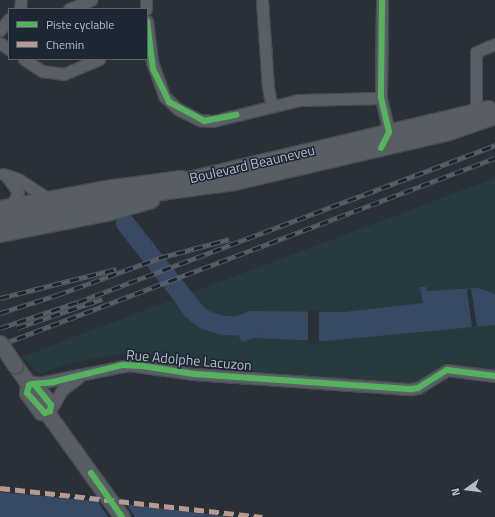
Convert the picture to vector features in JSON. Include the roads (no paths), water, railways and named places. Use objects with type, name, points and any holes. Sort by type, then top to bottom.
[{"type":"main road","name":"Boulevard Beauneveu","points":[[0,219],[198,182],[495,106]]},
{"type":"main road","name":"Boulevard Beauneveu","points":[[198,182],[239,181],[449,132],[495,116]]},
{"type":"main road","points":[[6,207],[121,185],[198,182]]},
{"type":"main road","points":[[0,234],[116,211],[198,182]]},
{"type":"main road","points":[[0,343],[15,365],[32,385],[27,392],[41,412],[49,411],[122,517]]},
{"type":"street","points":[[72,8],[91,0]]},
{"type":"street","points":[[262,0],[268,88],[272,107]]},
{"type":"street","points":[[381,148],[389,132],[380,98],[382,0]]},
{"type":"street","points":[[0,30],[8,20]]},
{"type":"street","points":[[148,41],[153,69],[165,97],[178,109],[204,121],[310,99],[380,98]]},
{"type":"street","points":[[476,112],[476,52],[495,44]]},
{"type":"street","points":[[26,60],[42,71],[64,74],[97,60]]},
{"type":"street","points":[[1,173],[18,179],[49,199]]},
{"type":"street","points":[[1,173],[17,189],[17,199],[6,207]]},
{"type":"street","name":"Rue Adolphe Lacuzon","points":[[32,385],[89,372],[135,365],[194,374],[415,388],[447,370],[495,376]]},
{"type":"street","name":"Rue Adolphe Lacuzon","points":[[49,411],[64,387],[89,372]]},
{"type":"water","points":[[420,287],[426,287],[426,291],[478,288],[495,294],[495,325],[325,341],[255,338],[242,342],[233,326],[222,325],[221,328],[185,317],[174,300],[191,294],[207,314],[221,316],[222,321],[233,322],[234,317],[250,311],[344,312],[423,303]]},
{"type":"water","points":[[0,492],[133,505],[231,517],[0,517]]},
{"type":"waterway","points":[[125,223],[196,313],[204,319],[223,325],[253,326]]},
{"type":"railway","points":[[0,328],[78,302],[495,145]]},
{"type":"railway","points":[[0,345],[495,158]]},
{"type":"railway","points":[[0,313],[57,295],[159,258],[230,239]]},
{"type":"railway","points":[[0,298],[116,269]]},
{"type":"railway","points":[[17,328],[102,299]]}]
